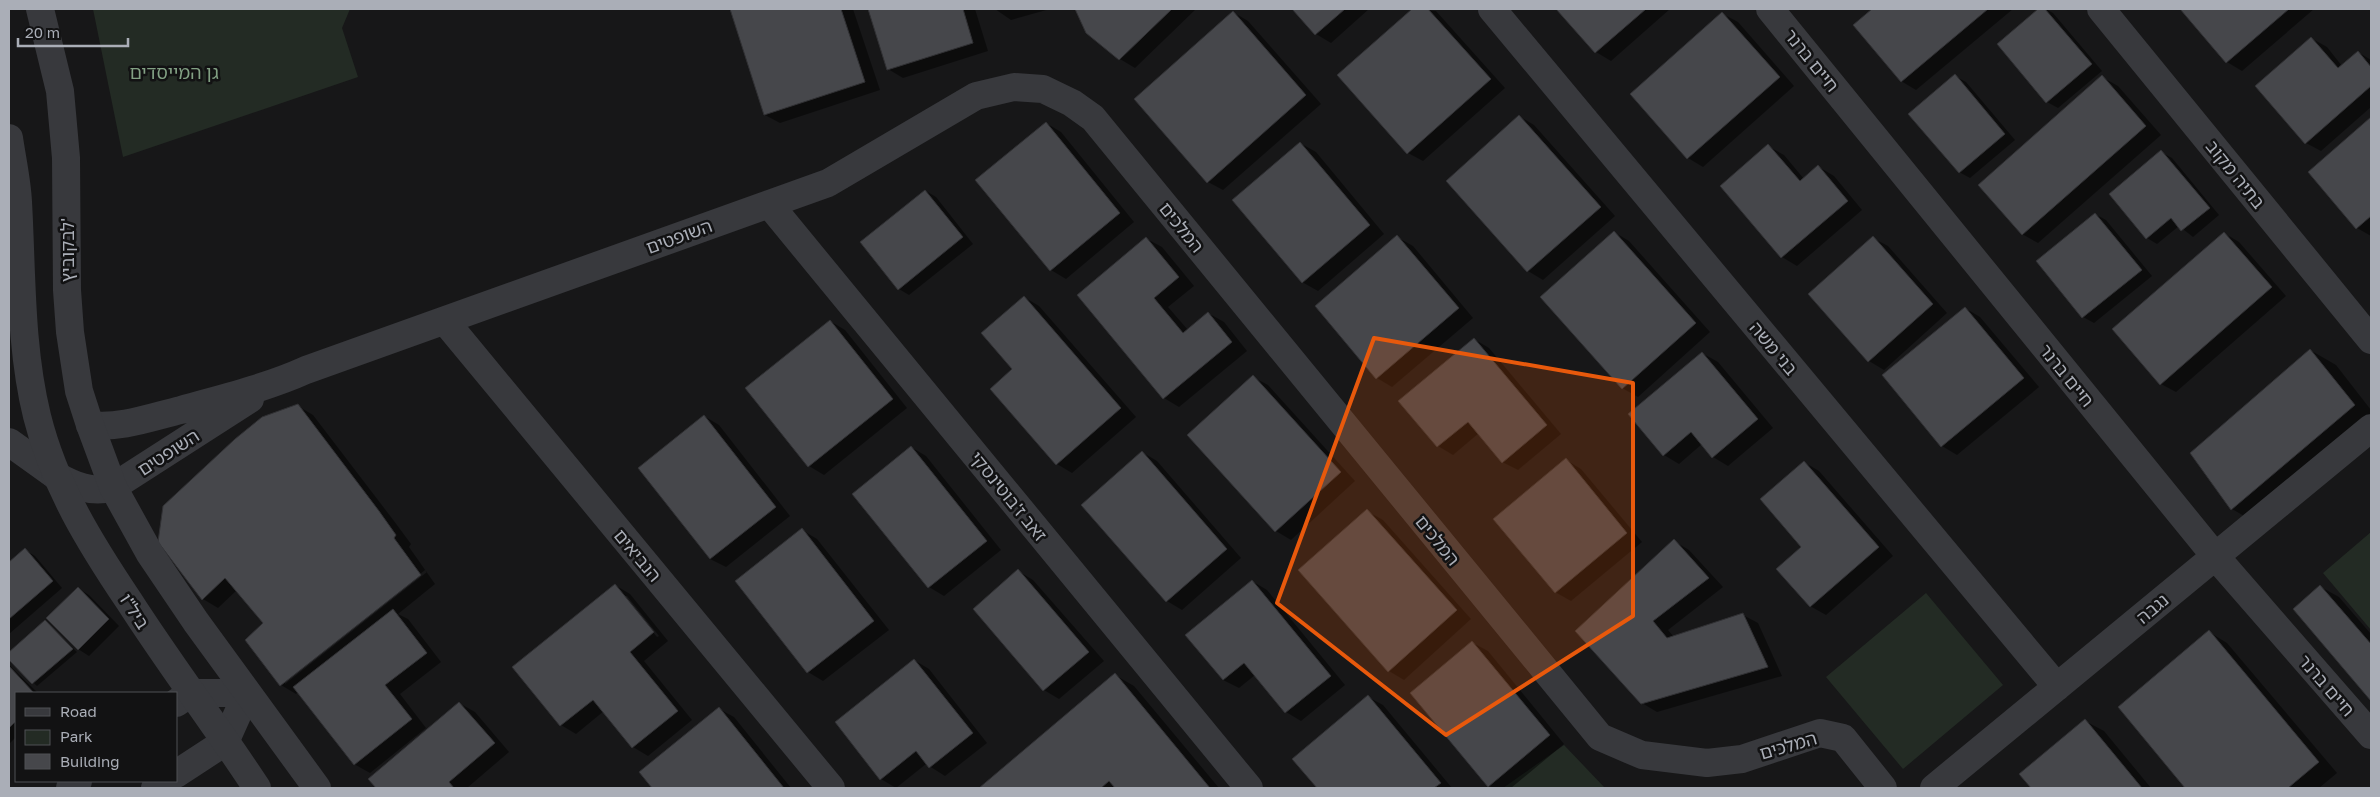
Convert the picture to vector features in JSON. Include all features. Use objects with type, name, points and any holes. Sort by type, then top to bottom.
[{"type":"street","name":"לבקוביץ'","points":[[40,9],[60,92],[66,158],[67,290],[70,332],[79,391],[113,486]]},
{"type":"street","name":"בני משה","points":[[1492,9],[2057,686]]},
{"type":"street","name":"חיים ברנר","points":[[1770,9],[2215,556],[2371,735]]},
{"type":"street","name":"בתיה מקוב","points":[[2101,9],[2371,340]]},
{"type":"street","name":"השופטים","points":[[55,475],[83,488],[104,490],[144,469],[275,384],[306,370],[828,183],[976,96],[1014,86],[1043,89],[1072,103]]},
{"type":"street","name":"המלכים","points":[[1072,103],[1093,118],[1600,737],[1642,755],[1708,762],[1742,759],[1820,733],[1843,738],[1883,788]]},
{"type":"street","points":[[9,138],[18,200],[23,306],[31,389],[42,438],[55,475]]},
{"type":"street","name":"זאב ז'בוטינסקי","points":[[768,204],[1249,788]]},
{"type":"street","name":"הנביאים","points":[[445,321],[831,788]]},
{"type":"street","name":"השופטים","points":[[90,425],[103,426],[145,418],[275,384]]},
{"type":"street","name":"נגבה","points":[[1934,788],[2371,428]]},
{"type":"street","name":"ביל\"ו","points":[[9,442],[55,475],[89,540],[184,698],[225,742],[257,788]]},
{"type":"street","points":[[113,486],[150,554],[247,693],[317,788]]},
{"type":"street","points":[[184,698],[247,693]]},
{"type":"street","points":[[178,773],[225,742],[247,693]]},
{"type":"highlighted area","points":[[1374,338],[1633,383],[1633,616],[1446,735],[1277,603]]},
{"type":"green space","name":"גן המייסדים","points":[[93,9],[350,9],[342,28],[358,77],[123,157]]},
{"type":"green space","points":[[2371,532],[2371,630],[2323,573]]},
{"type":"green space","points":[[1926,593],[2003,685],[1903,769],[1826,677]]},
{"type":"green space","points":[[1564,745],[1605,788],[1503,788]]},
{"type":"building","points":[[730,9],[841,9],[865,82],[764,115]]},
{"type":"building","points":[[868,9],[963,9],[973,43],[887,70]]},
{"type":"building","points":[[1075,9],[1172,9],[1119,60],[1086,33]]},
{"type":"building","points":[[1292,9],[1345,9],[1315,35]]},
{"type":"building","points":[[1412,9],[1428,9],[1491,79],[1407,154],[1337,75]]},
{"type":"building","points":[[1556,9],[1646,9],[1595,53]]},
{"type":"building","points":[[1872,9],[1988,9],[1901,82],[1853,25]]},
{"type":"building","points":[[2038,9],[2045,9],[2092,64],[2046,103],[1997,44]]},
{"type":"building","points":[[2180,9],[2289,9],[2226,63]]},
{"type":"building","points":[[1233,11],[1306,95],[1207,183],[1134,99]]},
{"type":"building","points":[[1722,12],[1780,77],[1687,159],[1630,94]]},
{"type":"building","points":[[2311,37],[2338,68],[2358,51],[2371,67],[2371,86],[2305,144],[2255,86]]},
{"type":"building","points":[[1955,74],[2005,134],[1959,173],[1908,114]]},
{"type":"building","points":[[2102,75],[2146,126],[2022,235],[1978,185]]},
{"type":"building","points":[[1519,115],[1601,207],[1527,272],[1446,181]]},
{"type":"building","points":[[2371,117],[2371,216],[2356,229],[2308,172]]},
{"type":"building","points":[[1046,122],[1120,213],[1050,271],[975,180]]},
{"type":"building","points":[[1300,142],[1370,225],[1302,283],[1232,200]]},
{"type":"building","points":[[1768,144],[1800,181],[1818,165],[1848,201],[1781,258],[1720,186]]},
{"type":"building","points":[[2161,150],[2210,208],[2181,231],[2171,218],[2146,239],[2109,194]]},
{"type":"building","points":[[925,190],[963,237],[898,290],[860,242]]},
{"type":"building","points":[[2095,213],[2142,270],[2082,318],[2036,261]]},
{"type":"building","points":[[1614,231],[1696,323],[1622,389],[1540,297]]},
{"type":"building","points":[[2224,232],[2272,287],[2160,385],[2112,329]]},
{"type":"building","points":[[1397,235],[1459,308],[1376,379],[1315,306]]},
{"type":"building","points":[[1873,236],[1933,304],[1868,362],[1808,294]]},
{"type":"building","points":[[1146,237],[1179,277],[1154,298],[1183,333],[1208,312],[1232,342],[1163,399],[1077,295]]},
{"type":"building","points":[[1024,296],[1121,408],[1056,465],[990,389],[1012,369],[981,333]]},
{"type":"building","points":[[1965,307],[2024,378],[1941,447],[1882,375]]},
{"type":"building","points":[[830,320],[893,399],[808,467],[745,388]]},
{"type":"building","points":[[1474,338],[1547,425],[1502,463],[1468,422],[1437,447],[1398,401]]},
{"type":"building","points":[[2310,349],[2355,405],[2231,510],[2190,453]]},
{"type":"building","points":[[1702,352],[1758,419],[1712,458],[1691,432],[1663,456],[1628,414]]},
{"type":"building","points":[[1253,375],[1341,472],[1275,532],[1187,435]]},
{"type":"building","points":[[298,404],[379,511],[396,535],[394,538],[421,575],[280,686],[245,640],[263,623],[225,578],[202,600],[158,542],[163,506],[235,439],[262,417]]},
{"type":"building","points":[[704,415],[776,507],[710,559],[638,468]]},
{"type":"building","points":[[911,446],[987,541],[928,588],[852,494]]},
{"type":"building","points":[[1142,451],[1227,549],[1166,602],[1081,505]]},
{"type":"building","points":[[1566,458],[1627,533],[1555,593],[1493,519]]},
{"type":"building","points":[[1804,461],[1879,547],[1810,607],[1776,569],[1801,547],[1760,499]]},
{"type":"building","points":[[1367,509],[1457,610],[1388,672],[1298,570]]},
{"type":"building","points":[[802,528],[874,621],[807,673],[735,581]]},
{"type":"building","points":[[1674,539],[1709,578],[1653,621],[1667,638],[1743,613],[1768,667],[1641,704],[1575,631]]},
{"type":"building","points":[[25,548],[53,581],[9,619],[9,562]]},
{"type":"building","points":[[1018,569],[1089,652],[1043,691],[973,609]]},
{"type":"building","points":[[1252,580],[1331,676],[1285,713],[1244,663],[1223,680],[1185,635]]},
{"type":"building","points":[[615,584],[654,632],[630,652],[678,711],[632,748],[593,700],[560,726],[512,667]]},
{"type":"building","points":[[2320,585],[2371,644],[2371,701],[2293,609]]},
{"type":"building","points":[[78,587],[109,619],[78,650],[46,618]]},
{"type":"building","points":[[393,609],[427,653],[385,685],[412,719],[354,765],[293,687]]},
{"type":"building","points":[[45,620],[73,649],[32,684],[9,660],[9,652]]},
{"type":"building","points":[[2209,630],[2319,762],[2288,788],[2185,788],[2118,707]]},
{"type":"building","points":[[1472,641],[1550,735],[1488,787],[1410,693]]},
{"type":"building","points":[[914,659],[973,733],[929,768],[916,751],[880,780],[835,722]]},
{"type":"building","points":[[9,666],[33,692],[15,692],[15,722],[9,728]]},
{"type":"building","points":[[1115,673],[1210,788],[1115,788],[1109,781],[1101,788],[979,788]]},
{"type":"building","points":[[1368,695],[1441,783],[1434,788],[1317,788],[1292,759]]},
{"type":"building","points":[[459,702],[495,743],[449,782],[454,788],[376,788],[368,779]]},
{"type":"building","points":[[719,707],[784,788],[652,788],[639,772]]},
{"type":"building","points":[[2085,719],[2142,788],[2031,788],[2019,774]]}]
